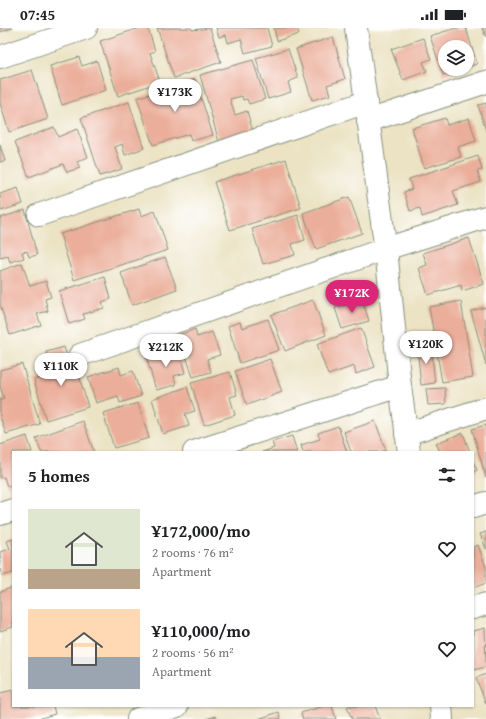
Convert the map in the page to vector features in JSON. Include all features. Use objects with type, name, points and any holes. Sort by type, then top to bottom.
[{"type":"street","points":[[0,57],[86,28]]},
{"type":"street","points":[[356,28],[385,249],[400,386],[408,443],[486,408]]},
{"type":"street","points":[[39,215],[367,111],[486,82]]},
{"type":"street","points":[[80,355],[385,249],[486,217]]},
{"type":"street","points":[[197,451],[400,386]]},
{"type":"street","points":[[474,507],[486,503]]},
{"type":"street","points":[[0,514],[12,510]]},
{"type":"street","points":[[474,608],[486,604]]},
{"type":"street","points":[[138,719],[174,707]]},
{"type":"street","points":[[441,707],[442,719]]},
{"type":"building","points":[[0,28],[13,28],[0,32]]},
{"type":"building","points":[[140,28],[148,28],[155,51],[150,53],[160,82],[118,96],[100,41]]},
{"type":"building","points":[[157,28],[191,28],[192,30],[210,28],[221,62],[174,78]]},
{"type":"building","points":[[216,28],[267,28],[272,46],[245,53],[241,39],[228,43],[226,35],[219,37]]},
{"type":"building","points":[[274,28],[297,28],[299,34],[277,41]]},
{"type":"building","points":[[456,28],[466,28],[470,40],[438,40],[438,60],[430,36]]},
{"type":"building","points":[[482,28],[486,28],[486,37]]},
{"type":"building","points":[[333,37],[345,79],[327,85],[330,95],[312,100],[296,49]]},
{"type":"building","points":[[423,38],[431,59],[423,62],[427,71],[403,80],[391,49]]},
{"type":"building","points":[[288,49],[298,78],[288,82],[291,92],[268,99],[256,58]]},
{"type":"building","points":[[474,54],[477,64],[474,65]]},
{"type":"building","points":[[79,57],[82,66],[97,61],[106,90],[62,105],[50,66]]},
{"type":"building","points":[[253,60],[265,99],[249,104],[247,99],[243,100],[242,96],[230,99],[235,115],[247,111],[253,132],[219,142],[200,75]]},
{"type":"building","points":[[32,70],[48,119],[9,132],[0,103],[0,80]]},
{"type":"building","points":[[195,79],[213,135],[191,141],[189,134],[153,145],[137,98]]},
{"type":"building","points":[[129,102],[144,148],[125,155],[122,144],[115,147],[122,169],[100,176],[81,118]]},
{"type":"building","points":[[486,103],[486,131],[478,105]]},
{"type":"building","points":[[445,118],[447,125],[469,118],[476,141],[458,147],[461,157],[424,168],[412,128]]},
{"type":"building","points":[[54,127],[58,137],[77,129],[88,157],[77,162],[80,168],[67,172],[63,164],[29,177],[15,142]]},
{"type":"building","points":[[0,145],[5,161],[0,162]]},
{"type":"building","points":[[478,156],[482,170],[477,171],[481,182],[453,191],[458,205],[422,217],[420,208],[410,211],[404,192],[412,189],[409,179]]},
{"type":"building","points":[[286,159],[301,208],[230,230],[214,182]]},
{"type":"building","points":[[18,188],[23,204],[1,211],[0,194]]},
{"type":"building","points":[[349,197],[362,233],[316,249],[303,213]]},
{"type":"building","points":[[139,209],[141,216],[155,211],[168,250],[74,280],[60,234]]},
{"type":"building","points":[[25,210],[37,255],[29,257],[27,251],[22,252],[24,258],[10,262],[8,256],[0,258],[0,218]]},
{"type":"building","points":[[298,215],[305,240],[292,244],[295,255],[263,264],[252,229]]},
{"type":"building","points":[[469,238],[484,284],[462,291],[461,285],[428,295],[419,268],[427,265],[423,253]]},
{"type":"building","points":[[165,257],[177,289],[132,305],[121,273]]},
{"type":"building","points":[[22,263],[30,286],[46,281],[51,297],[45,299],[48,311],[37,314],[41,325],[10,335],[0,305],[0,271]]},
{"type":"building","points":[[105,277],[111,299],[102,302],[104,308],[83,314],[85,319],[69,324],[59,291]]},
{"type":"building","points":[[362,299],[369,321],[342,329],[335,308]]},
{"type":"building","points":[[313,300],[326,335],[285,351],[271,315]]},
{"type":"building","points":[[461,301],[473,377],[442,382],[429,307]]},
{"type":"building","points":[[486,307],[486,365],[471,311]]},
{"type":"building","points":[[268,319],[279,350],[240,363],[228,326],[240,322],[242,328]]},
{"type":"building","points":[[361,328],[375,367],[356,374],[354,366],[328,375],[317,344]]},
{"type":"building","points":[[195,329],[197,337],[212,332],[220,355],[207,359],[211,372],[193,377],[179,335]]},
{"type":"building","points":[[431,346],[435,383],[421,385],[417,347]]},
{"type":"building","points":[[64,347],[71,370],[77,368],[88,407],[46,420],[34,380],[53,374],[46,352]]},
{"type":"building","points":[[178,347],[185,373],[174,376],[176,385],[156,390],[146,356]]},
{"type":"building","points":[[270,359],[282,392],[247,405],[235,371]]},
{"type":"building","points":[[22,364],[40,424],[6,434],[0,416],[0,400],[4,399],[0,386],[0,370]]},
{"type":"building","points":[[119,367],[121,375],[133,371],[141,396],[120,403],[118,396],[96,403],[88,377]]},
{"type":"building","points":[[230,372],[237,395],[230,397],[235,415],[204,425],[191,383]]},
{"type":"building","points":[[187,387],[195,411],[185,414],[189,426],[163,434],[152,399]]},
{"type":"building","points":[[445,388],[446,404],[428,405],[426,389]]},
{"type":"building","points":[[138,403],[149,438],[114,448],[103,413]]},
{"type":"building","points":[[83,421],[94,451],[41,451],[36,438]]},
{"type":"building","points":[[375,421],[386,450],[351,451],[344,432]]},
{"type":"building","points":[[486,425],[486,478],[472,429]]},
{"type":"building","points":[[338,426],[347,451],[303,451],[301,445],[320,439],[318,433]]},
{"type":"building","points":[[463,433],[470,451],[440,451],[436,443]]},
{"type":"building","points":[[27,436],[32,451],[12,451],[12,485],[7,487],[4,477],[0,478],[0,445]]},
{"type":"building","points":[[292,436],[297,451],[265,451],[274,448],[272,442]]},
{"type":"building","points":[[474,463],[477,470],[474,472]]},
{"type":"building","points":[[486,532],[486,549],[480,534]]},
{"type":"building","points":[[12,539],[12,573],[2,576],[0,552],[10,549],[7,541]]},
{"type":"building","points":[[478,545],[486,567],[486,583],[474,588],[474,547]]},
{"type":"building","points":[[12,587],[12,627],[0,631],[0,592]]},
{"type":"building","points":[[485,628],[486,667],[474,670],[474,631]]},
{"type":"building","points":[[486,674],[486,704],[476,678]]},
{"type":"building","points":[[12,690],[12,707],[53,707],[55,714],[37,719],[0,719],[0,693]]},
{"type":"building","points":[[321,707],[332,707],[336,719],[303,719],[301,713]]},
{"type":"building","points":[[347,707],[375,707],[380,719],[352,719]]},
{"type":"building","points":[[279,712],[281,719],[258,719]]},
{"type":"building","points":[[216,716],[217,719],[206,719]]}]
